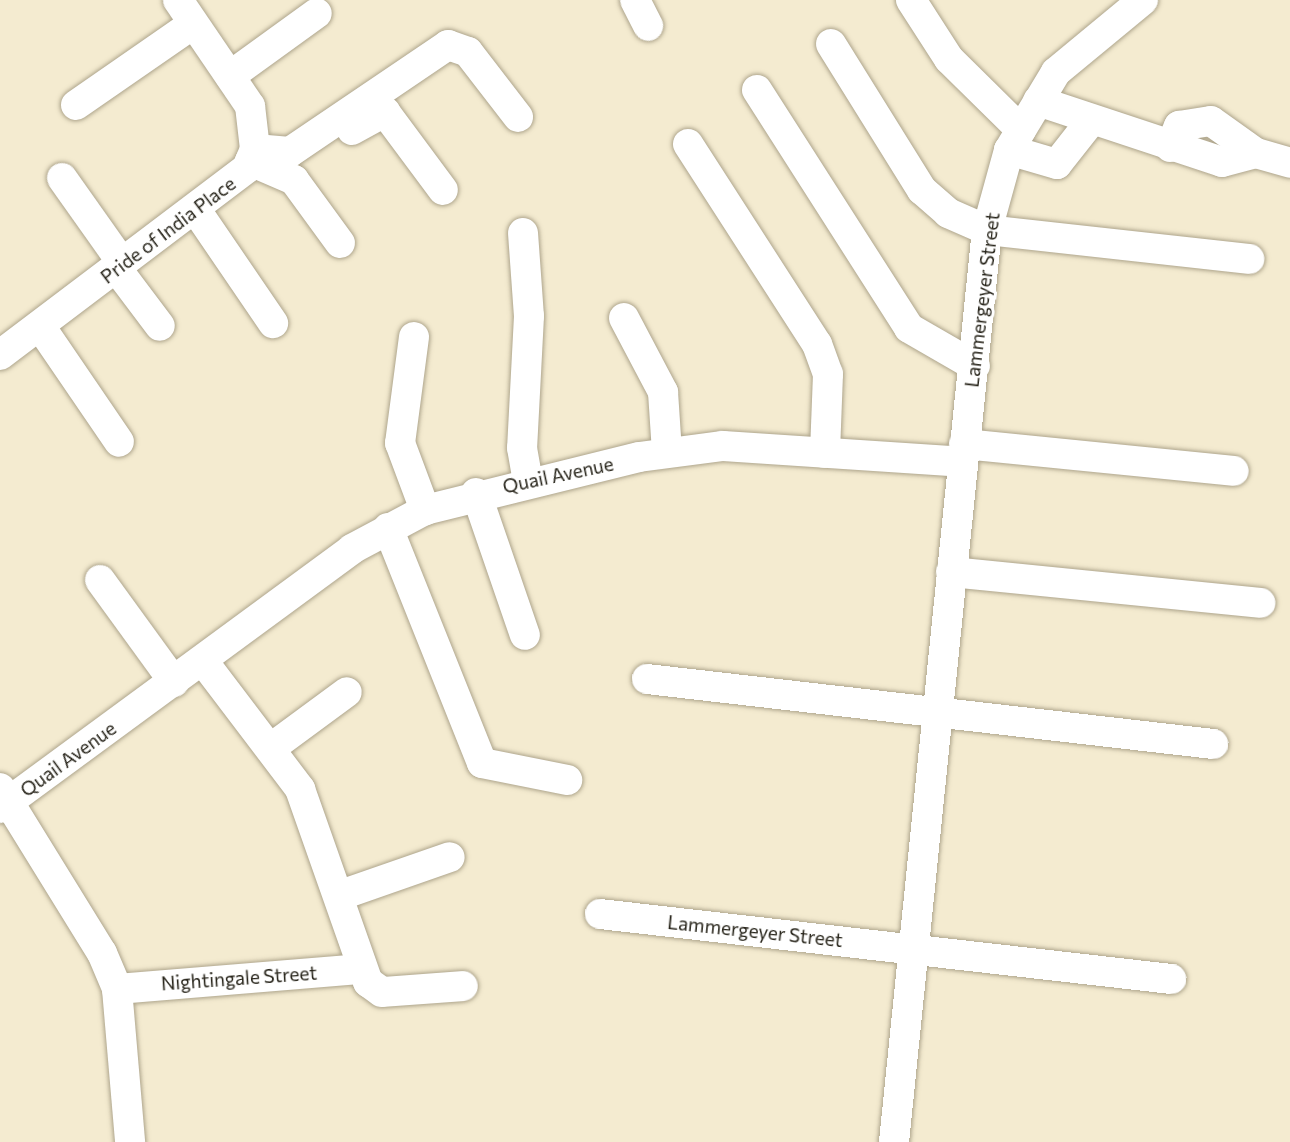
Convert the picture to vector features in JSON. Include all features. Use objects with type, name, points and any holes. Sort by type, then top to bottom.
[{"type":"street","points":[[911,0],[949,59],[1015,140],[1057,164],[1090,122]]},
{"type":"street","name":"Lammergeyer Street","points":[[894,1142],[911,948],[962,453],[975,366],[987,230],[1015,140],[1038,101],[1070,56],[1143,0]]},
{"type":"street","points":[[80,111],[188,12],[255,120],[253,155]]},
{"type":"street","points":[[230,76],[317,13]]},
{"type":"street","points":[[831,44],[922,190],[948,213],[987,230],[1249,259]]},
{"type":"street","points":[[297,159],[448,45],[468,52],[518,117]]},
{"type":"street","points":[[757,90],[909,328],[975,366]]},
{"type":"street","points":[[1038,101],[1090,122],[1170,147],[1179,126],[1211,121],[1256,153],[1290,163]]},
{"type":"street","points":[[253,155],[297,159],[385,112],[443,190]]},
{"type":"street","points":[[688,144],[817,344],[828,374],[825,453]]},
{"type":"street","points":[[253,155],[294,180],[347,241],[297,159]]},
{"type":"street","name":"Pride of India Place","points":[[0,355],[196,210],[253,155]]},
{"type":"street","points":[[62,178],[160,326]]},
{"type":"street","points":[[196,210],[273,323]]},
{"type":"street","points":[[523,233],[529,316],[522,448],[528,481]]},
{"type":"street","points":[[624,318],[663,392],[667,452]]},
{"type":"street","points":[[40,326],[119,442]]},
{"type":"street","points":[[414,337],[400,443],[425,510]]},
{"type":"street","name":"Quail Avenue","points":[[3,799],[186,673],[388,528],[425,510],[476,493],[667,452],[723,446],[825,453],[962,453],[1234,471]]},
{"type":"street","points":[[476,493],[525,635]]},
{"type":"street","points":[[388,528],[477,756],[497,770],[566,780]]},
{"type":"street","points":[[951,572],[1260,603]]},
{"type":"street","points":[[100,580],[221,707],[272,778]]},
{"type":"street","points":[[186,673],[271,748],[311,812],[341,895],[362,969],[382,992],[463,986]]},
{"type":"street","points":[[647,679],[1213,744]]},
{"type":"street","points":[[271,748],[347,692]]},
{"type":"street","points":[[3,799],[117,989],[130,1142]]},
{"type":"street","points":[[341,895],[450,857]]},
{"type":"street","name":"Lammergeyer Street","points":[[600,914],[1171,978]]},
{"type":"street","name":"Nightingale Street","points":[[117,989],[362,969]]}]
